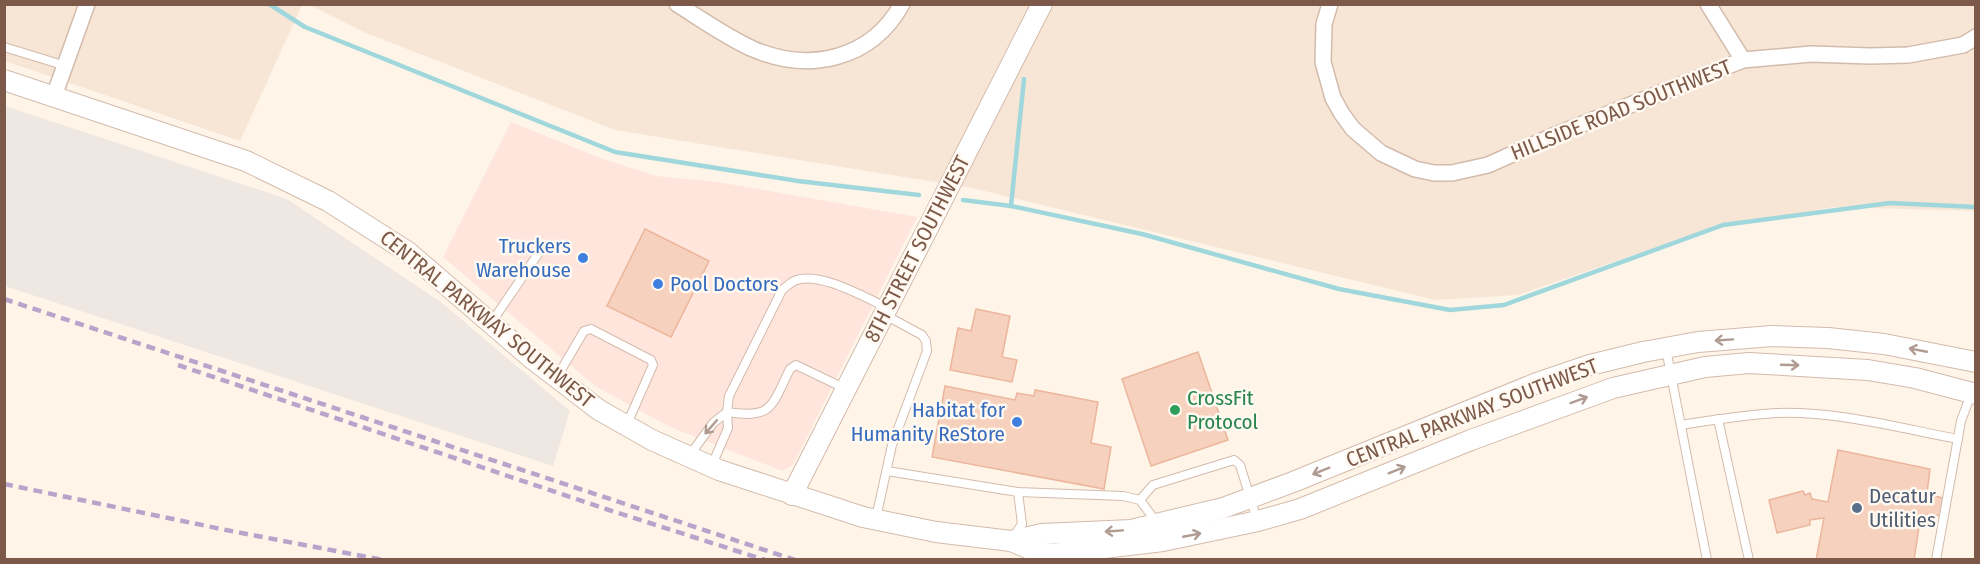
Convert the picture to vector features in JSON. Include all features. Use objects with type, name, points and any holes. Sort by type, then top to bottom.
[{"type":"street","points":[[54,96],[87,4]]},
{"type":"street","points":[[677,4],[753,49],[789,60],[826,60],[862,47],[877,36],[902,4]]},
{"type":"street","name":"8TH STREET SOUTHWEST","points":[[792,495],[1042,4]]},
{"type":"street","name":"HILLSIDE ROAD SOUTHWEST","points":[[1330,4],[1324,24],[1323,62],[1333,98],[1342,114],[1366,142],[1389,158],[1415,169],[1434,173],[1452,173],[1488,165],[1555,135],[1743,60],[1811,54],[1908,55],[1963,45],[1976,37]]},
{"type":"street","points":[[1708,4],[1743,60]]},
{"type":"street","name":"CENTRAL PARKWAY SOUTHWEST","points":[[4,80],[246,161],[303,187],[365,223],[408,252],[556,378],[599,410],[652,440],[689,457],[792,495],[876,519],[936,532],[1011,541],[1039,553],[1053,554],[1163,541],[1258,521],[1300,509],[1602,392],[1705,367],[1749,363],[1868,370],[1915,378],[1974,394]]},
{"type":"street","name":"CENTRAL PARKWAY SOUTHWEST","points":[[1011,541],[1042,534],[1131,530],[1222,508],[1537,383],[1590,366],[1698,342],[1772,336],[1828,338],[1884,344],[1976,362]]},
{"type":"lane","points":[[4,46],[66,66]]},
{"type":"lane","points":[[491,323],[538,254]]},
{"type":"lane","points":[[711,467],[728,428],[729,396],[782,290],[795,280],[814,279],[832,284],[885,311],[922,335],[926,341],[927,351],[892,445],[876,519]]},
{"type":"lane","points":[[556,378],[584,331],[591,329],[651,360],[653,365],[627,425]]},
{"type":"lane","points":[[1666,348],[1669,374],[1707,560]]},
{"type":"lane","points":[[689,457],[713,423],[727,412],[760,414],[770,408],[790,369],[796,365],[846,389]]},
{"type":"lane","points":[[1936,560],[1961,421],[1974,394]]},
{"type":"lane","points":[[1680,425],[1778,413],[1844,417],[1958,439]]},
{"type":"lane","points":[[1718,419],[1749,560]]},
{"type":"lane","points":[[1140,500],[1153,485],[1233,460],[1240,465],[1258,521]]},
{"type":"lane","points":[[887,471],[1018,492],[1123,496],[1140,500],[1158,523]]},
{"type":"lane","points":[[1011,541],[1022,524],[1018,492]]},
{"type":"shaded area","points":[[5,5],[302,5],[240,141],[5,61]]},
{"type":"shaded area","points":[[309,5],[1975,5],[1975,211],[1833,207],[1700,232],[1518,295],[1435,300],[972,188],[615,130],[366,33]]},
{"type":"shaded area","points":[[5,106],[287,199],[442,303],[570,411],[553,466],[5,286]]},
{"type":"shaded area","points":[[511,122],[600,158],[656,176],[718,182],[917,217],[793,465],[782,471],[668,426],[595,386],[443,257]]},
{"type":"building","name":"Pool Doctors","points":[[645,229],[709,261],[671,337],[607,306]]},
{"type":"building","name":"Habitat for Humanity ReStore","points":[[976,309],[1010,316],[1002,357],[1017,360],[1012,382],[950,370],[958,328],[971,331]]},
{"type":"building","name":"CrossFit Protocol","points":[[1198,352],[1228,440],[1151,466],[1122,379]]},
{"type":"building","name":"Habitat for Humanity ReStore","points":[[945,386],[1015,400],[1017,393],[1034,396],[1035,390],[1098,402],[1091,443],[1111,447],[1104,489],[932,457]]},
{"type":"building","name":"Decatur Utilities","points":[[1838,450],[1930,469],[1927,493],[1945,499],[1942,516],[1921,514],[1914,560],[1816,560],[1824,518],[1810,520],[1810,525],[1777,533],[1769,500],[1803,491],[1805,495],[1810,493],[1812,499],[1828,502]]},
{"type":"waterway","points":[[269,4],[305,27],[615,152],[798,181],[919,195]]},
{"type":"waterway","points":[[1011,206],[1024,79]]},
{"type":"waterway","points":[[963,200],[1011,206],[1142,234],[1339,289],[1450,310],[1504,305],[1723,225],[1890,203],[1976,207]]},
{"type":"railway","points":[[4,299],[795,560]]},
{"type":"railway","points":[[178,365],[765,560]]},
{"type":"railway","points":[[4,484],[383,560]]},
{"type":"place","name":"Truckers Warehouse","points":[[583,258]]},
{"type":"place","name":"Pool Doctors","points":[[658,284]]},
{"type":"place","name":"CrossFit Protocol","points":[[1175,410]]},
{"type":"place","name":"Habitat for Humanity ReStore","points":[[1017,422]]},
{"type":"place","name":"Decatur Utilities","points":[[1857,508]]}]
